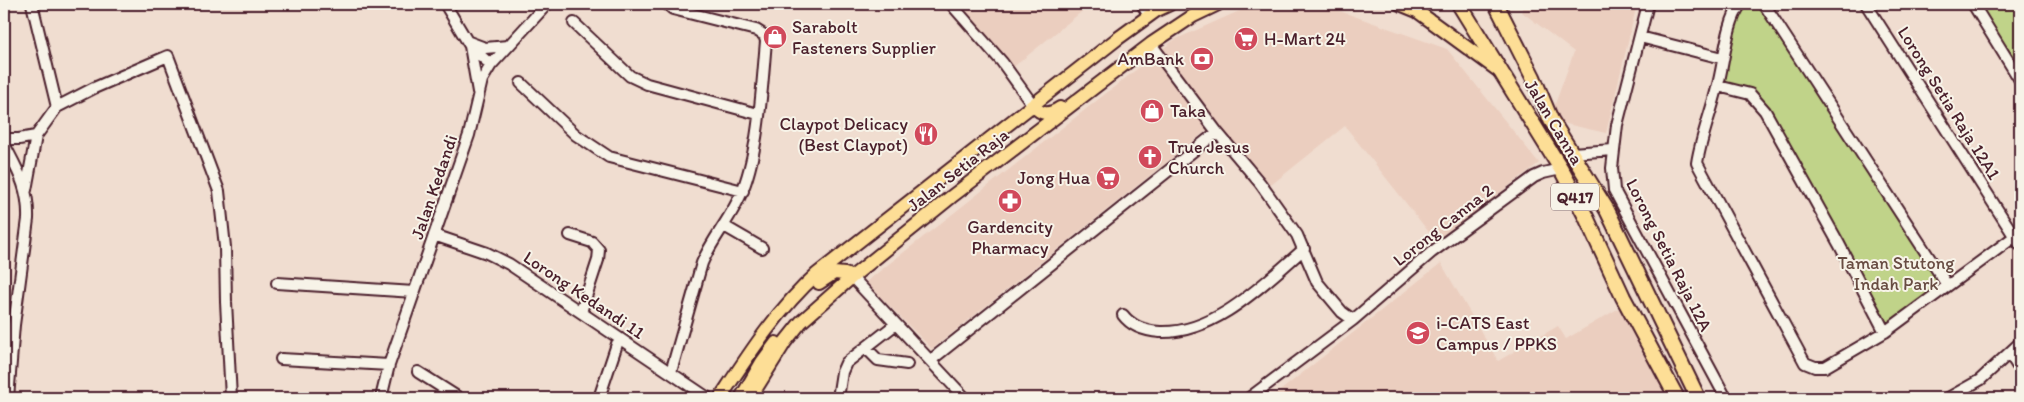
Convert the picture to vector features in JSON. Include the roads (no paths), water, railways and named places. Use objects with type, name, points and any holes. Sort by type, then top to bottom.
[{"type":"highway","name":"Jalan Canna","points":[[1459,4],[1561,169],[1623,297],[1677,398]]},
{"type":"highway","name":"Jalan Canna","points":[[1496,4],[1533,77],[1551,120],[1607,210],[1698,398]]},
{"type":"main road","name":"Jalan Setia Raja","points":[[720,398],[762,335],[800,289],[1149,16],[1170,4]]},
{"type":"main road","name":"Jalan Setia Raja","points":[[750,398],[786,342],[815,309],[852,277],[951,197],[1151,44],[1193,16],[1218,4]]},
{"type":"main road","points":[[1400,4],[1417,11],[1503,74]]},
{"type":"main road","points":[[1033,106],[1041,113],[1047,115],[1088,92]]},
{"type":"main road","points":[[736,374],[750,366],[791,309],[829,275],[839,273],[852,277]]},
{"type":"main road","points":[[741,398],[762,362],[792,320],[805,309],[815,309]]},
{"type":"street","points":[[32,4],[58,107]]},
{"type":"street","points":[[445,4],[467,42],[491,65]]},
{"type":"street","name":"Jalan Kedandi","points":[[381,398],[389,365],[469,135],[482,80],[491,65],[547,4]]},
{"type":"street","points":[[667,4],[672,9],[756,30],[764,34],[766,42],[749,172],[743,191],[724,226],[706,252],[671,372]]},
{"type":"street","points":[[951,4],[1002,62],[1033,106]]},
{"type":"street","points":[[1142,4],[1149,16]]},
{"type":"street","name":"Lorong Setia Raja 12A","points":[[1648,4],[1617,125],[1612,168],[1614,190],[1726,398]]},
{"type":"street","points":[[1741,4],[1736,13],[1722,58],[1718,86],[1699,149],[1697,162],[1805,363],[1815,367],[1825,366],[1885,332],[1947,285],[2017,241]]},
{"type":"street","points":[[1764,4],[1947,285]]},
{"type":"street","name":"Lorong Setia Raja 12A1","points":[[1866,4],[2017,241]]},
{"type":"street","points":[[1973,4],[2020,80]]},
{"type":"street","points":[[574,22],[630,76],[647,84],[758,114]]},
{"type":"street","points":[[1640,37],[1722,58]]},
{"type":"street","points":[[467,42],[485,48],[508,46]]},
{"type":"street","points":[[467,42],[478,93]]},
{"type":"street","points":[[1151,44],[1260,184],[1297,235],[1317,282],[1342,312],[1353,320]]},
{"type":"street","points":[[26,190],[36,136],[58,107],[94,88],[168,56],[218,191],[225,247],[231,398]]},
{"type":"street","points":[[521,83],[576,135],[609,157],[743,191]]},
{"type":"street","points":[[1718,86],[1750,94],[1765,111],[1839,244],[1885,332]]},
{"type":"street","points":[[931,360],[1218,132]]},
{"type":"street","points":[[4,139],[36,136]]},
{"type":"street","points":[[4,144],[24,182],[28,202],[28,219],[14,325],[8,398]]},
{"type":"street","points":[[1572,153],[1613,150]]},
{"type":"street","name":"Lorong Canna 2","points":[[1249,398],[1353,320],[1432,252],[1478,218],[1534,177],[1561,169]]},
{"type":"street","points":[[724,226],[762,248]]},
{"type":"street","name":"Lorong Kedandi 11","points":[[434,235],[487,253],[509,264],[708,398]]},
{"type":"street","points":[[570,235],[592,242],[599,250],[598,260],[580,312]]},
{"type":"street","points":[[1123,315],[1128,322],[1148,331],[1181,330],[1201,325],[1217,317],[1255,291],[1304,250]]},
{"type":"street","points":[[852,277],[965,398]]},
{"type":"street","points":[[277,283],[414,292]]},
{"type":"street","points":[[1342,312],[1344,326]]},
{"type":"street","points":[[838,398],[844,367],[850,360],[896,324]]},
{"type":"street","points":[[599,398],[619,338]]},
{"type":"street","points":[[1948,398],[1980,380],[2020,343]]},
{"type":"street","points":[[866,348],[878,360],[907,364]]},
{"type":"street","points":[[2010,354],[2020,370]]},
{"type":"street","points":[[282,359],[389,365]]},
{"type":"street","points":[[418,372],[459,398]]},
{"type":"place","name":"Sarabolt Fasteners Supplier","points":[[775,37]]},
{"type":"place","name":"H-Mart 24","points":[[1246,39]]},
{"type":"place","name":"AmBank","points":[[1202,59]]},
{"type":"place","name":"Taka","points":[[1152,111]]},
{"type":"place","name":"Claypot Delicacy (Best Claypot)","points":[[926,134]]},
{"type":"place","name":"True Jesus Church","points":[[1150,157]]},
{"type":"place","name":"Jong Hua","points":[[1108,178]]},
{"type":"place","name":"Gardencity Pharmacy","points":[[1010,201]]},
{"type":"place","name":"i-CATS East Campus / PPKS","points":[[1418,333]]},
{"type":"park label","name":"Taman Stutong Indah Park","points":[[1896,273]]}]
